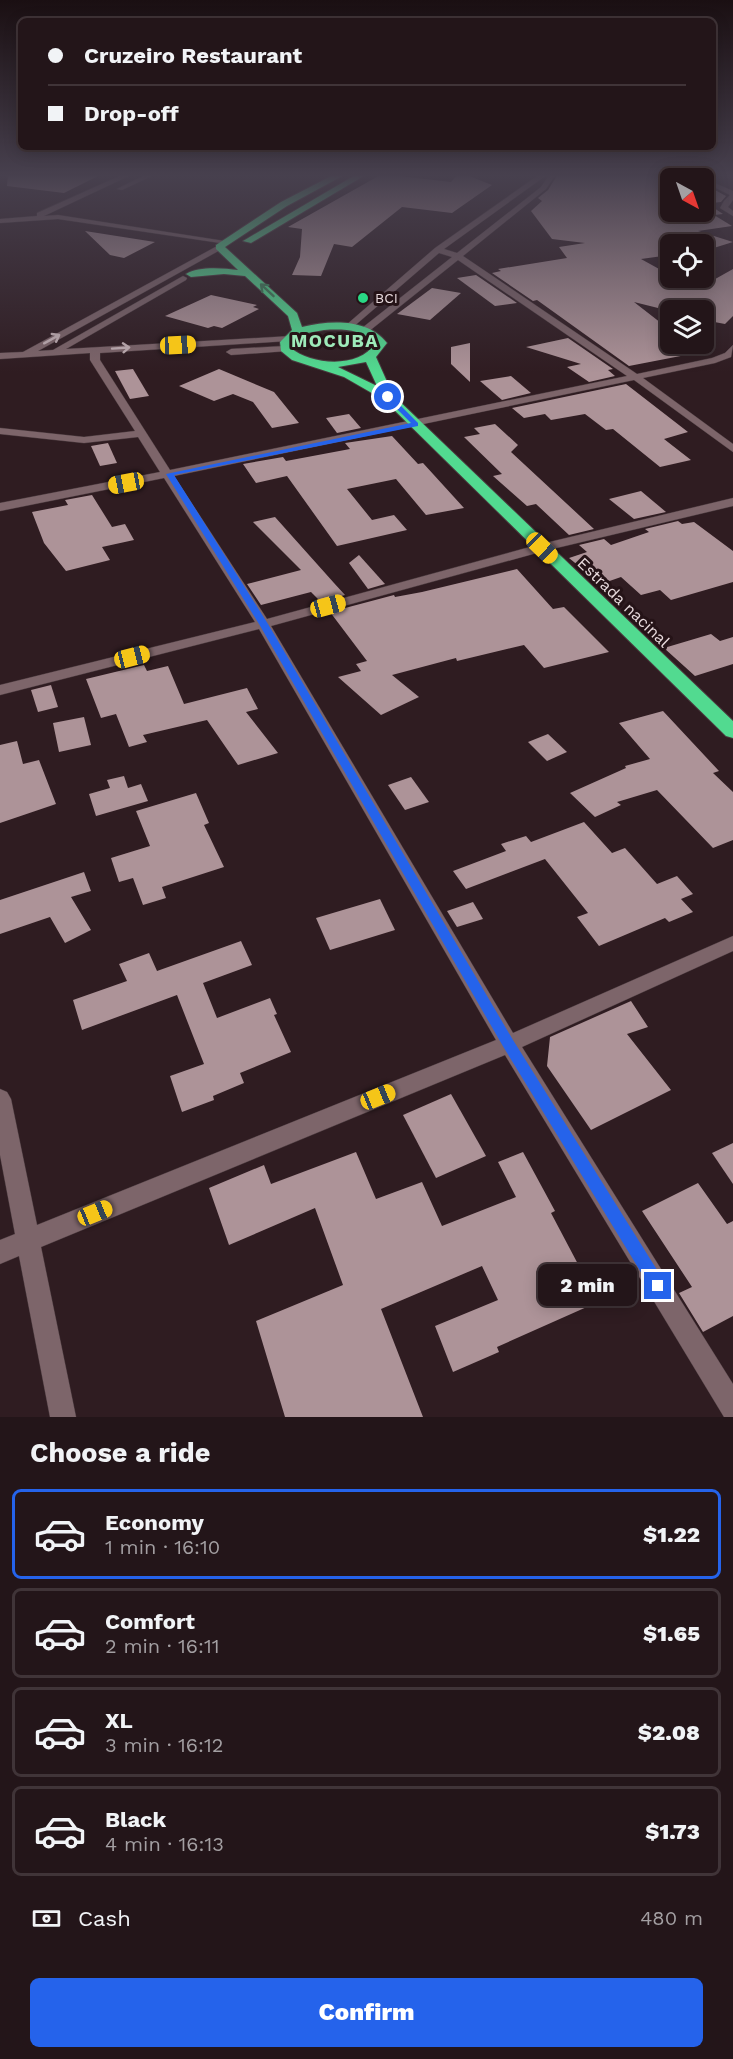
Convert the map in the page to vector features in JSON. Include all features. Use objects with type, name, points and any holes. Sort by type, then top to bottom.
[{"type":"highway","points":[[225,247],[234,240]]},
{"type":"highway","points":[[225,247],[238,246],[248,240]]},
{"type":"highway","points":[[238,246],[247,254]]},
{"type":"highway","points":[[225,247],[293,315],[290,340],[296,358],[348,375],[388,397]]},
{"type":"highway","points":[[191,274],[224,271],[250,274]]},
{"type":"highway","points":[[280,288],[308,315],[329,326]]},
{"type":"highway","points":[[290,340],[329,326],[349,326],[376,336],[381,343],[379,350],[370,357],[354,362],[315,363]]},
{"type":"highway","points":[[370,357],[388,397]]},
{"type":"highway","name":"Estrada nacinal","points":[[388,397],[733,732]]},
{"type":"street","points":[[201,240],[225,247]]},
{"type":"street","points":[[349,326],[452,240]]},
{"type":"street","points":[[364,330],[478,240]]},
{"type":"street","points":[[37,363],[191,274],[225,247]]},
{"type":"street","points":[[225,247],[25,354],[0,365],[37,363],[95,355],[290,340]]},
{"type":"street","points":[[438,250],[458,256],[596,348],[733,449]]},
{"type":"street","points":[[0,507],[416,424],[715,360],[728,356],[733,348]]},
{"type":"street","points":[[0,356],[53,353],[95,355]]},
{"type":"street","points":[[95,355],[263,624],[509,1044],[733,1408]]},
{"type":"street","points":[[0,431],[84,440],[142,433]]},
{"type":"street","points":[[0,690],[263,624],[542,548],[733,502]]},
{"type":"street","points":[[0,1252],[509,1044],[733,943]]},
{"type":"street","points":[[0,1099],[30,1240],[63,1417]]},
{"type":"building","points":[[95,240],[155,242],[124,258],[110,255]]},
{"type":"building","points":[[301,240],[361,240],[352,247],[334,244],[321,276],[292,275],[300,257]]},
{"type":"building","points":[[561,240],[660,240],[660,256],[641,259],[660,269],[660,288],[714,288],[714,280],[733,269],[733,316],[725,324],[714,322],[714,300],[660,300],[660,308],[634,302],[660,322],[660,354],[691,354],[629,366],[537,300],[533,301],[492,273],[501,271],[498,269],[567,258],[559,247],[585,243]]},
{"type":"building","points":[[714,240],[733,242],[714,248]]},
{"type":"building","points":[[476,275],[517,303],[495,306],[457,278]]},
{"type":"building","points":[[432,288],[461,293],[430,320],[397,314]]},
{"type":"building","points":[[211,295],[257,305],[253,307],[259,309],[222,328],[214,326],[208,328],[165,316]]},
{"type":"building","points":[[568,338],[613,369],[608,370],[615,376],[589,382],[567,367],[581,364],[526,347]]},
{"type":"building","points":[[470,343],[470,382],[451,364],[451,347]]},
{"type":"building","points":[[133,369],[149,396],[130,399],[115,371]]},
{"type":"building","points":[[219,369],[274,392],[299,423],[272,428],[253,402],[233,394],[214,401],[179,386]]},
{"type":"building","points":[[511,376],[531,393],[502,400],[480,381]]},
{"type":"building","points":[[626,384],[688,432],[664,439],[691,460],[660,467],[613,429],[606,430],[585,414],[551,420],[545,414],[524,418],[512,408]]},
{"type":"building","points":[[349,414],[361,428],[337,433],[326,418]]},
{"type":"building","points":[[495,424],[518,445],[511,452],[594,529],[569,535],[536,504],[527,506],[493,476],[502,474],[464,437],[480,434],[474,428]]},
{"type":"building","points":[[392,436],[418,464],[423,463],[464,508],[426,515],[396,479],[347,489],[372,520],[394,515],[407,530],[337,546],[287,476],[256,483],[243,464],[283,457],[286,461],[350,449],[345,443]]},
{"type":"building","points":[[108,443],[117,463],[100,466],[91,446]]},
{"type":"building","points":[[641,491],[666,512],[634,519],[609,499]]},
{"type":"building","points":[[92,495],[112,527],[125,524],[134,540],[102,547],[110,560],[66,571],[44,543],[32,512],[68,505],[65,500]]},
{"type":"building","points":[[275,517],[345,595],[321,602],[311,592],[261,605],[247,584],[301,570],[253,522]]},
{"type":"building","points":[[678,521],[682,524],[694,522],[733,551],[733,582],[671,600],[660,590],[641,595],[621,577],[601,584],[569,558],[587,552],[579,545],[604,539],[611,545],[649,532],[645,529]]},
{"type":"building","points":[[359,555],[385,584],[368,589],[349,563]]},
{"type":"building","points":[[517,569],[553,609],[564,607],[609,652],[544,668],[524,645],[457,661],[456,658],[392,675],[419,697],[381,715],[338,677],[361,671],[356,664],[367,661],[330,612],[394,595],[395,597],[422,592]]},
{"type":"building","points":[[711,634],[720,641],[733,637],[733,664],[695,676],[664,648]]},
{"type":"building","points":[[144,665],[147,671],[168,666],[184,704],[247,688],[258,709],[246,712],[278,753],[238,765],[207,720],[143,735],[147,742],[129,747],[116,714],[101,718],[86,679]]},
{"type":"building","points":[[51,685],[58,707],[38,712],[31,690]]},
{"type":"building","points":[[663,711],[719,771],[713,773],[733,792],[733,840],[713,848],[657,790],[617,802],[621,805],[595,817],[570,793],[626,768],[625,766],[650,759],[619,723]]},
{"type":"building","points":[[84,717],[91,745],[59,752],[53,723]]},
{"type":"building","points":[[548,734],[567,752],[547,761],[528,742]]},
{"type":"building","points":[[17,741],[23,764],[39,760],[56,804],[0,823],[0,745]]},
{"type":"building","points":[[124,776],[128,788],[141,784],[148,801],[96,816],[89,794],[110,788],[107,780]]},
{"type":"building","points":[[411,777],[429,802],[405,810],[388,785]]},
{"type":"building","points":[[196,793],[209,823],[204,825],[224,867],[162,887],[166,898],[143,905],[133,878],[119,882],[111,858],[150,846],[136,811]]},
{"type":"building","points":[[584,822],[612,853],[625,848],[657,884],[677,876],[693,894],[681,899],[693,912],[669,922],[665,918],[599,946],[577,917],[588,913],[545,859],[466,889],[453,871],[506,851],[501,844],[526,836],[531,842]]},
{"type":"building","points":[[84,872],[91,891],[71,897],[91,930],[65,943],[50,917],[0,934],[0,900]]},
{"type":"building","points":[[380,899],[395,930],[330,950],[316,918]]},
{"type":"building","points":[[473,902],[483,919],[457,927],[447,911]]},
{"type":"building","points":[[241,941],[252,965],[203,983],[217,1018],[270,998],[277,1014],[274,1015],[291,1052],[240,1073],[244,1083],[213,1096],[214,1100],[182,1112],[170,1076],[204,1064],[177,995],[82,1030],[73,1000],[127,981],[119,964],[149,953],[157,971]]},
{"type":"building","points":[[631,1001],[648,1027],[627,1034],[671,1090],[591,1130],[547,1066],[550,1037]]},
{"type":"building","points":[[451,1094],[486,1156],[436,1178],[403,1115]]},
{"type":"building","points":[[733,1143],[733,1184],[712,1153]]},
{"type":"building","points":[[356,1152],[376,1199],[422,1182],[442,1226],[516,1197],[498,1162],[523,1152],[555,1211],[551,1213],[598,1302],[497,1347],[499,1352],[453,1372],[435,1326],[498,1300],[482,1266],[381,1309],[423,1417],[285,1417],[256,1321],[343,1285],[315,1208],[229,1245],[209,1188],[264,1165],[271,1184]]},
{"type":"building","points":[[698,1183],[727,1224],[733,1221],[733,1316],[703,1332],[679,1293],[692,1287],[642,1211]]},
{"type":"place","name":"BCI","points":[[363,298]]},
{"type":"district","name":"MOCUBA","points":[[335,341]]},
{"type":"route","points":[[388,397],[416,424],[169,474],[263,624],[509,1044],[658,1286]]}]
